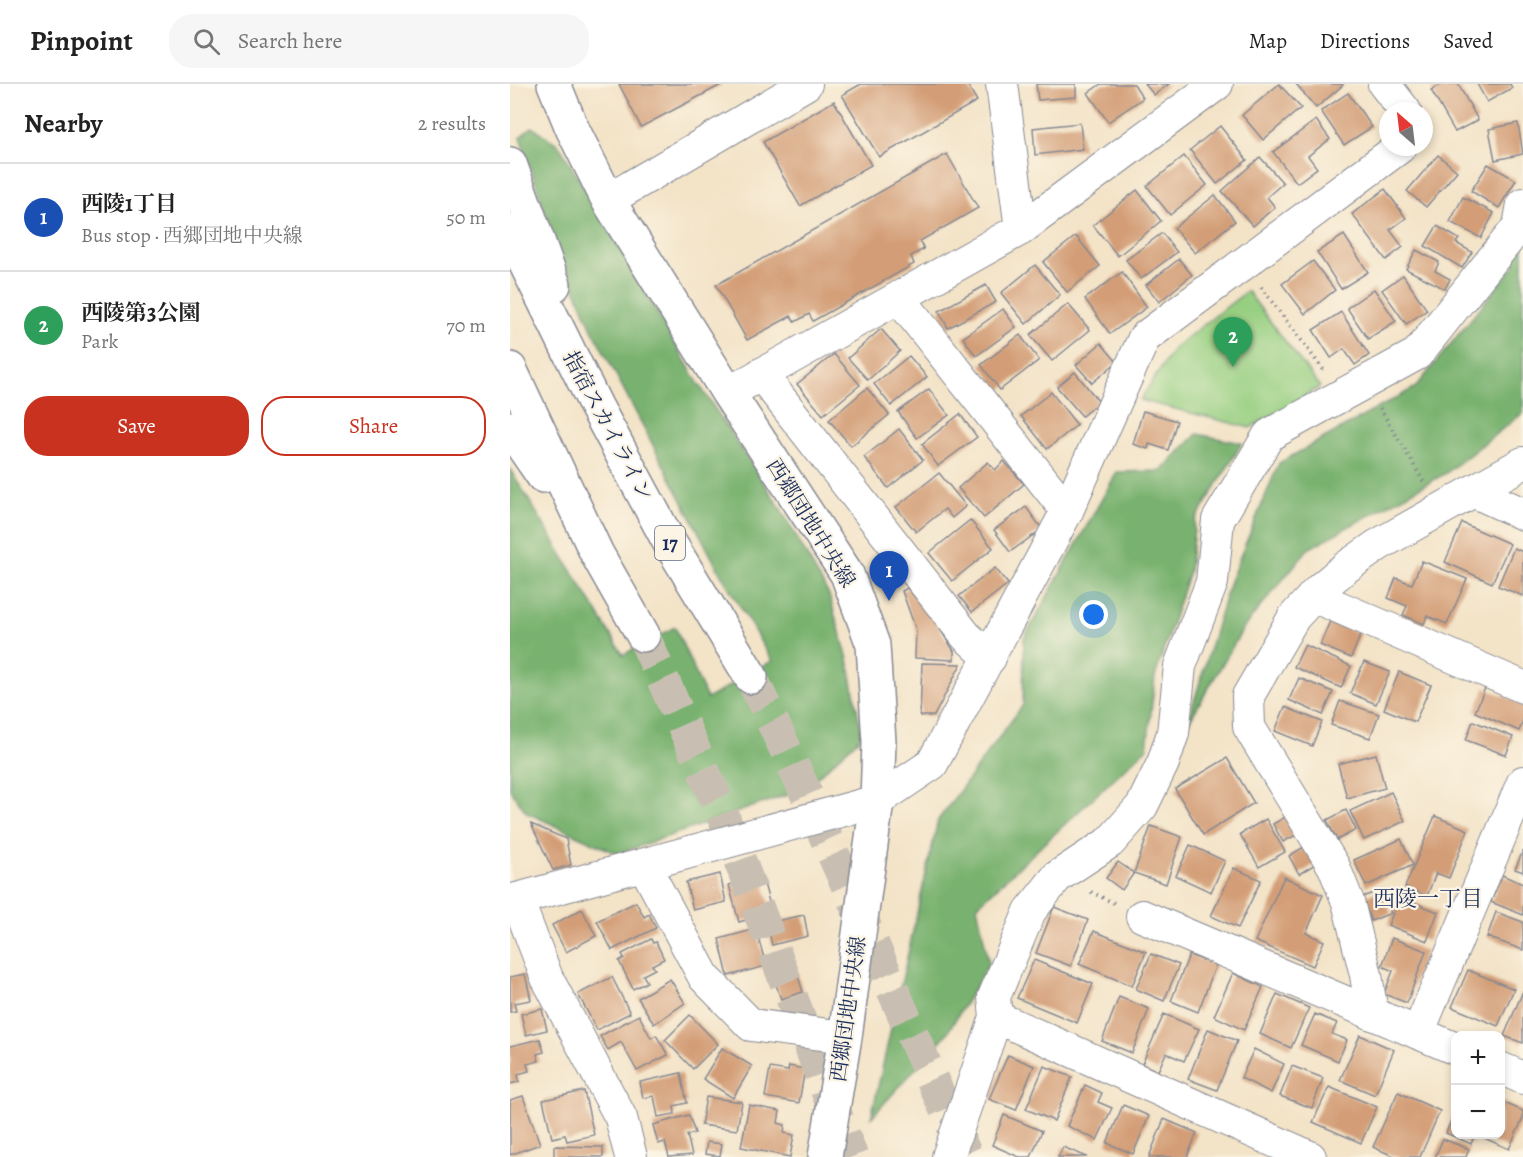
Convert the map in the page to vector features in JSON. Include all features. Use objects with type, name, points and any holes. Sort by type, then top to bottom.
[{"type":"main road","name":"西郷団地中央線","points":[[554,84],[572,128],[608,200],[728,393],[847,574],[873,645],[879,742],[877,801],[845,1037],[825,1157]]},
{"type":"main road","points":[[510,164],[541,245],[596,405]]},
{"type":"main road","name":"指宿スカイライン","points":[[510,232],[596,405],[668,540],[751,677]]},
{"type":"main road","points":[[510,369],[597,554],[643,635]]},
{"type":"main road","points":[[510,428],[597,554]]},
{"type":"street","points":[[608,200],[806,84]]},
{"type":"street","points":[[1002,84],[1021,229]]},
{"type":"street","points":[[728,393],[1021,229],[1217,84]]},
{"type":"street","points":[[1384,84],[1398,102]]},
{"type":"street","points":[[631,1157],[621,1118],[546,978],[514,900],[877,801],[932,764],[1067,511],[1144,338],[1388,156]]},
{"type":"street","points":[[948,1157],[996,1017],[994,997],[1030,911],[1057,876],[1110,842],[1142,806],[1163,763],[1173,733],[1180,666],[1212,582],[1218,520],[1269,435],[1417,354],[1519,226],[1523,204]]},
{"type":"street","points":[[898,298],[1067,511]]},
{"type":"street","points":[[761,374],[966,636],[990,658]]},
{"type":"street","points":[[1372,1014],[1366,975],[1350,913],[1334,867],[1249,727],[1248,696],[1294,617],[1313,596],[1345,568],[1378,545],[1523,463]]},
{"type":"street","points":[[1473,491],[1523,514]]},
{"type":"street","points":[[1313,596],[1523,687]]},
{"type":"street","points":[[1418,1033],[1523,782]]},
{"type":"street","points":[[644,865],[704,977],[751,1025],[845,1037]]},
{"type":"street","points":[[1142,916],[1451,1047]]},
{"type":"street","points":[[996,1017],[1310,1157]]},
{"type":"street","points":[[1505,1070],[1523,1078]]},
{"type":"path","points":[[1244,263],[1353,388],[1440,510]]},
{"type":"path","points":[[1057,876],[1142,916]]},
{"type":"green space","points":[[532,127],[559,145],[698,383],[779,506],[829,595],[848,659],[862,736],[804,789],[618,854],[527,813],[510,790],[510,469],[623,655],[675,627],[707,699],[772,661],[719,571],[592,329],[555,241],[520,137]]},
{"type":"green space","points":[[1523,234],[1523,413],[1446,473],[1308,549],[1244,627],[1187,725],[1230,581],[1279,463],[1416,387],[1514,266]]},
{"type":"green space","points":[[1247,291],[1320,387],[1250,428],[1140,400],[1174,348]]},
{"type":"green space","points":[[1197,434],[1242,443],[1195,521],[1189,571],[1155,677],[1147,748],[977,906],[989,964],[946,1035],[871,1118],[938,820],[1023,705],[1024,638],[1117,472],[1161,471]]},
{"type":"building","points":[[619,84],[723,84],[641,127]]},
{"type":"building","points":[[861,84],[967,84],[977,101],[879,157],[842,95]]},
{"type":"building","points":[[1036,84],[1076,84],[1076,97],[1038,100]]},
{"type":"building","points":[[1101,84],[1134,84],[1143,98],[1108,122],[1088,93]]},
{"type":"building","points":[[1145,84],[1169,84],[1154,95]]},
{"type":"building","points":[[1279,84],[1301,108],[1263,140],[1242,115]]},
{"type":"building","points":[[1296,84],[1342,84],[1343,85],[1316,108]]},
{"type":"building","points":[[1442,84],[1458,84],[1478,120],[1455,132],[1431,90]]},
{"type":"building","points":[[1477,84],[1510,84],[1512,88],[1487,102]]},
{"type":"building","points":[[1348,93],[1372,127],[1344,145],[1321,111]]},
{"type":"building","points":[[834,101],[871,165],[800,206],[763,142]]},
{"type":"building","points":[[1316,120],[1330,139],[1308,156],[1317,168],[1297,183],[1273,152]]},
{"type":"building","points":[[1080,123],[1083,149],[1035,155],[1033,128]]},
{"type":"building","points":[[1518,123],[1523,154],[1495,160],[1489,129]]},
{"type":"building","points":[[1220,126],[1247,160],[1217,184],[1190,150]]},
{"type":"building","points":[[947,154],[978,208],[920,241],[924,249],[911,256],[914,264],[813,321],[809,314],[795,322],[791,316],[747,340],[716,285]]},
{"type":"building","points":[[1438,155],[1457,171],[1426,207],[1407,191]]},
{"type":"building","points":[[1184,156],[1207,185],[1170,215],[1147,186]]},
{"type":"building","points":[[1260,157],[1283,183],[1267,197],[1275,207],[1253,226],[1222,191]]},
{"type":"building","points":[[1488,164],[1516,180],[1499,208],[1471,191]]},
{"type":"building","points":[[1385,189],[1406,218],[1390,230],[1403,247],[1386,260],[1352,214]]},
{"type":"building","points":[[1137,190],[1161,221],[1118,256],[1093,225]]},
{"type":"building","points":[[1215,195],[1235,221],[1195,253],[1174,228]]},
{"type":"building","points":[[1463,197],[1494,213],[1481,238],[1450,222]]},
{"type":"building","points":[[1437,226],[1459,239],[1456,243],[1472,252],[1462,268],[1425,246]]},
{"type":"building","points":[[1162,233],[1177,252],[1141,279],[1126,260]]},
{"type":"building","points":[[1344,235],[1368,272],[1341,289],[1317,252]]},
{"type":"building","points":[[1076,236],[1100,266],[1067,292],[1043,262]]},
{"type":"building","points":[[1416,250],[1439,262],[1435,271],[1450,279],[1445,289],[1406,269]]},
{"type":"building","points":[[1179,259],[1192,275],[1159,302],[1146,285]]},
{"type":"building","points":[[1313,261],[1335,290],[1305,314],[1282,284]]},
{"type":"building","points":[[1035,265],[1060,295],[1026,324],[1001,293]]},
{"type":"building","points":[[1122,272],[1147,307],[1110,334],[1085,299]]},
{"type":"building","points":[[1403,275],[1427,310],[1406,324],[1382,290]]},
{"type":"building","points":[[986,285],[996,302],[948,328],[939,311]]},
{"type":"building","points":[[1374,289],[1396,321],[1368,339],[1347,308]]},
{"type":"building","points":[[1068,304],[1090,330],[1052,361],[1030,335]]},
{"type":"building","points":[[1003,309],[1016,327],[976,356],[963,338]]},
{"type":"building","points":[[1341,312],[1369,355],[1355,365],[1344,349],[1331,358],[1313,330]]},
{"type":"building","points":[[881,329],[900,351],[868,380],[848,358]]},
{"type":"building","points":[[1020,335],[1039,360],[1000,390],[981,365]]},
{"type":"building","points":[[1101,343],[1117,362],[1092,383],[1076,365]]},
{"type":"building","points":[[834,354],[860,385],[823,415],[797,384]]},
{"type":"building","points":[[909,356],[927,377],[891,406],[874,384]]},
{"type":"building","points":[[1075,372],[1099,402],[1082,416],[1057,387]]},
{"type":"building","points":[[867,388],[889,415],[851,446],[829,420]]},
{"type":"building","points":[[929,389],[949,415],[917,438],[898,412]]},
{"type":"building","points":[[1051,392],[1077,425],[1047,449],[1021,416]]},
{"type":"building","points":[[1143,411],[1177,421],[1168,450],[1149,444],[1148,449],[1133,444]]},
{"type":"building","points":[[960,414],[977,437],[938,466],[922,444]]},
{"type":"building","points":[[899,429],[923,460],[888,488],[864,457]]},
{"type":"building","points":[[1004,461],[1024,484],[984,518],[958,488],[988,462],[995,470]]},
{"type":"building","points":[[939,473],[966,506],[952,518],[945,509],[916,532],[896,507]]},
{"type":"building","points":[[1026,507],[1042,529],[1010,552],[994,530]]},
{"type":"building","points":[[970,520],[993,548],[952,581],[929,553]]},
{"type":"building","points":[[1462,523],[1510,544],[1492,583],[1445,562]]},
{"type":"building","points":[[1514,548],[1523,552],[1523,596],[1498,586]]},
{"type":"building","points":[[1422,561],[1467,579],[1447,624],[1427,616],[1424,624],[1403,615],[1407,606],[1388,598],[1396,578],[1412,584]]},
{"type":"building","points":[[995,568],[1008,584],[972,612],[959,596]]},
{"type":"building","points":[[907,588],[935,621],[954,651],[954,660],[915,658],[916,630],[902,591]]},
{"type":"building","points":[[1330,621],[1361,634],[1351,658],[1320,645]]},
{"type":"building","points":[[1305,645],[1351,666],[1341,688],[1294,667]]},
{"type":"building","points":[[1364,662],[1390,672],[1376,704],[1350,693]]},
{"type":"building","points":[[922,663],[961,664],[934,716],[920,716]]},
{"type":"building","points":[[1399,672],[1431,685],[1415,722],[1384,709]]},
{"type":"building","points":[[1299,678],[1333,692],[1323,715],[1289,700]]},
{"type":"building","points":[[1485,688],[1523,704],[1523,721],[1519,731],[1475,712]]},
{"type":"building","points":[[1340,701],[1379,714],[1370,738],[1331,725]]},
{"type":"building","points":[[1285,707],[1322,722],[1312,746],[1275,731]]},
{"type":"building","points":[[1473,721],[1513,737],[1506,755],[1466,740]]},
{"type":"building","points":[[1376,754],[1385,788],[1347,798],[1338,764]]},
{"type":"building","points":[[1227,758],[1254,803],[1203,835],[1175,789]]},
{"type":"building","points":[[1391,792],[1405,821],[1364,840],[1350,811]]},
{"type":"building","points":[[1346,810],[1356,830],[1337,840],[1327,820]]},
{"type":"building","points":[[1287,816],[1298,834],[1283,842],[1273,824]]},
{"type":"building","points":[[1435,816],[1468,830],[1449,878],[1436,873],[1427,896],[1405,887]]},
{"type":"building","points":[[1266,819],[1285,852],[1259,867],[1240,834]]},
{"type":"building","points":[[531,824],[566,839],[571,865],[553,870]]},
{"type":"building","points":[[1151,826],[1182,837],[1166,884],[1134,873]]},
{"type":"building","points":[[1401,839],[1413,865],[1366,886],[1354,860]]},
{"type":"building","points":[[1190,845],[1225,861],[1211,892],[1176,876]]},
{"type":"building","points":[[1307,845],[1317,863],[1299,874],[1289,856]]},
{"type":"building","points":[[1523,851],[1523,872],[1515,869]]},
{"type":"building","points":[[1118,862],[1134,873],[1122,890],[1106,878]]},
{"type":"building","points":[[1234,868],[1261,880],[1238,928],[1211,916]]},
{"type":"building","points":[[720,874],[726,902],[693,910],[686,882]]},
{"type":"building","points":[[1502,875],[1523,884],[1523,915],[1491,902]]},
{"type":"building","points":[[762,876],[772,913],[739,922],[729,885]]},
{"type":"building","points":[[1284,877],[1323,895],[1306,933],[1324,941],[1313,966],[1255,941]]},
{"type":"building","points":[[1382,890],[1391,913],[1371,921],[1362,897]]},
{"type":"building","points":[[1400,897],[1438,912],[1427,941],[1388,925]]},
{"type":"building","points":[[636,902],[644,917],[649,914],[656,928],[612,950],[597,921]]},
{"type":"building","points":[[1054,907],[1088,920],[1071,966],[1036,953]]},
{"type":"building","points":[[582,909],[596,936],[566,952],[552,925]]},
{"type":"building","points":[[1496,912],[1523,922],[1523,950],[1487,937]]},
{"type":"building","points":[[804,915],[808,936],[772,945],[767,923]]},
{"type":"building","points":[[756,929],[766,966],[728,976],[719,939]]},
{"type":"building","points":[[1094,931],[1146,952],[1132,986],[1079,964]]},
{"type":"building","points":[[1392,938],[1426,951],[1407,1003],[1384,994],[1393,971],[1382,966]]},
{"type":"building","points":[[651,939],[653,943],[656,942],[664,959],[652,965],[655,969],[643,975],[647,982],[633,989],[619,961],[624,958],[622,954]]},
{"type":"building","points":[[1151,954],[1179,965],[1164,1001],[1136,989]]},
{"type":"building","points":[[1189,955],[1216,965],[1198,1012],[1171,1001]]},
{"type":"building","points":[[793,960],[803,992],[781,999],[770,967]]},
{"type":"building","points":[[1034,960],[1093,984],[1077,1023],[1017,998]]},
{"type":"building","points":[[1468,970],[1514,989],[1498,1026],[1452,1007]]},
{"type":"building","points":[[1233,973],[1263,987],[1244,1030],[1214,1016]]},
{"type":"building","points":[[525,974],[531,1000],[514,1003],[516,1011],[510,1012],[510,977]]},
{"type":"building","points":[[612,977],[630,1013],[597,1030],[578,994]]},
{"type":"building","points":[[670,979],[685,1003],[654,1024],[638,998]]},
{"type":"building","points":[[1523,991],[1523,1043],[1505,1036]]},
{"type":"building","points":[[1277,994],[1309,1008],[1291,1048],[1260,1034]]},
{"type":"building","points":[[1119,997],[1149,1009],[1132,1053],[1102,1041]]},
{"type":"building","points":[[542,1009],[547,1030],[526,1035],[521,1014]]},
{"type":"building","points":[[1164,1014],[1199,1029],[1184,1061],[1166,1053],[1158,1071],[1142,1064]]},
{"type":"building","points":[[1315,1014],[1337,1023],[1332,1034],[1347,1040],[1338,1061],[1301,1045]]},
{"type":"building","points":[[639,1015],[651,1038],[656,1035],[668,1055],[637,1071],[621,1042],[608,1050],[600,1036]]},
{"type":"building","points":[[690,1015],[718,1044],[693,1069],[665,1040]]},
{"type":"building","points":[[1208,1029],[1237,1041],[1217,1090],[1188,1079]]},
{"type":"building","points":[[1360,1035],[1394,1050],[1375,1095],[1340,1080]]},
{"type":"building","points":[[540,1039],[544,1052],[537,1054],[539,1061],[527,1064],[529,1071],[518,1074],[519,1082],[510,1084],[510,1046]]},
{"type":"building","points":[[722,1048],[752,1066],[733,1098],[703,1079]]},
{"type":"building","points":[[1254,1049],[1284,1064],[1271,1093],[1241,1078]]},
{"type":"building","points":[[1008,1055],[1034,1066],[1016,1110],[989,1099]]},
{"type":"building","points":[[789,1066],[805,1069],[799,1103],[765,1097],[770,1068],[788,1071]]},
{"type":"building","points":[[1044,1066],[1072,1077],[1054,1121],[1026,1109]]},
{"type":"building","points":[[1292,1066],[1323,1078],[1312,1108],[1280,1096]]},
{"type":"building","points":[[681,1073],[687,1103],[674,1106],[675,1114],[658,1117],[654,1096],[643,1098],[640,1082]]},
{"type":"building","points":[[1085,1085],[1102,1093],[1098,1102],[1112,1108],[1097,1140],[1067,1126]]},
{"type":"building","points":[[1329,1087],[1377,1107],[1361,1143],[1313,1122]]},
{"type":"building","points":[[584,1091],[594,1135],[567,1141],[565,1135],[552,1138],[543,1100]]},
{"type":"building","points":[[1398,1092],[1440,1111],[1420,1157],[1396,1157],[1373,1147]]},
{"type":"building","points":[[523,1096],[540,1144],[510,1155],[510,1100]]},
{"type":"building","points":[[706,1097],[742,1102],[737,1130],[701,1125]]},
{"type":"building","points":[[1505,1103],[1523,1111],[1523,1118],[1509,1149],[1486,1139],[1505,1139]]},
{"type":"building","points":[[749,1105],[780,1111],[778,1123],[785,1125],[784,1133],[794,1135],[790,1157],[741,1147]]},
{"type":"building","points":[[1123,1105],[1149,1116],[1133,1154],[1107,1143]]},
{"type":"building","points":[[689,1115],[695,1133],[687,1135],[692,1155],[669,1157],[665,1142],[658,1144],[653,1125]]},
{"type":"building","points":[[1004,1115],[1042,1131],[1031,1157],[1019,1157],[992,1145]]},
{"type":"building","points":[[1164,1119],[1197,1133],[1187,1157],[1149,1157]]},
{"type":"building","points":[[1451,1121],[1451,1135],[1446,1133]]},
{"type":"building","points":[[1443,1139],[1469,1149],[1466,1157],[1435,1157]]},
{"type":"building","points":[[1460,1139],[1473,1139],[1471,1144]]},
{"type":"building","points":[[707,1142],[722,1144],[720,1156],[705,1154]]},
{"type":"building","points":[[554,1146],[603,1147],[603,1157],[554,1157]]},
{"type":"building","points":[[1063,1147],[1087,1157],[1058,1157]]},
{"type":"tunnel","points":[[643,635],[720,808],[852,1157]]},
{"type":"tunnel","points":[[751,677],[807,796],[967,1157]]},
{"type":"place","name":"西陵第3公園","points":[[1233,367]]},
{"type":"place","name":"西陵1丁目","points":[[889,601]]},
{"type":"district","name":"西陵一丁目","points":[[1428,898]]}]
